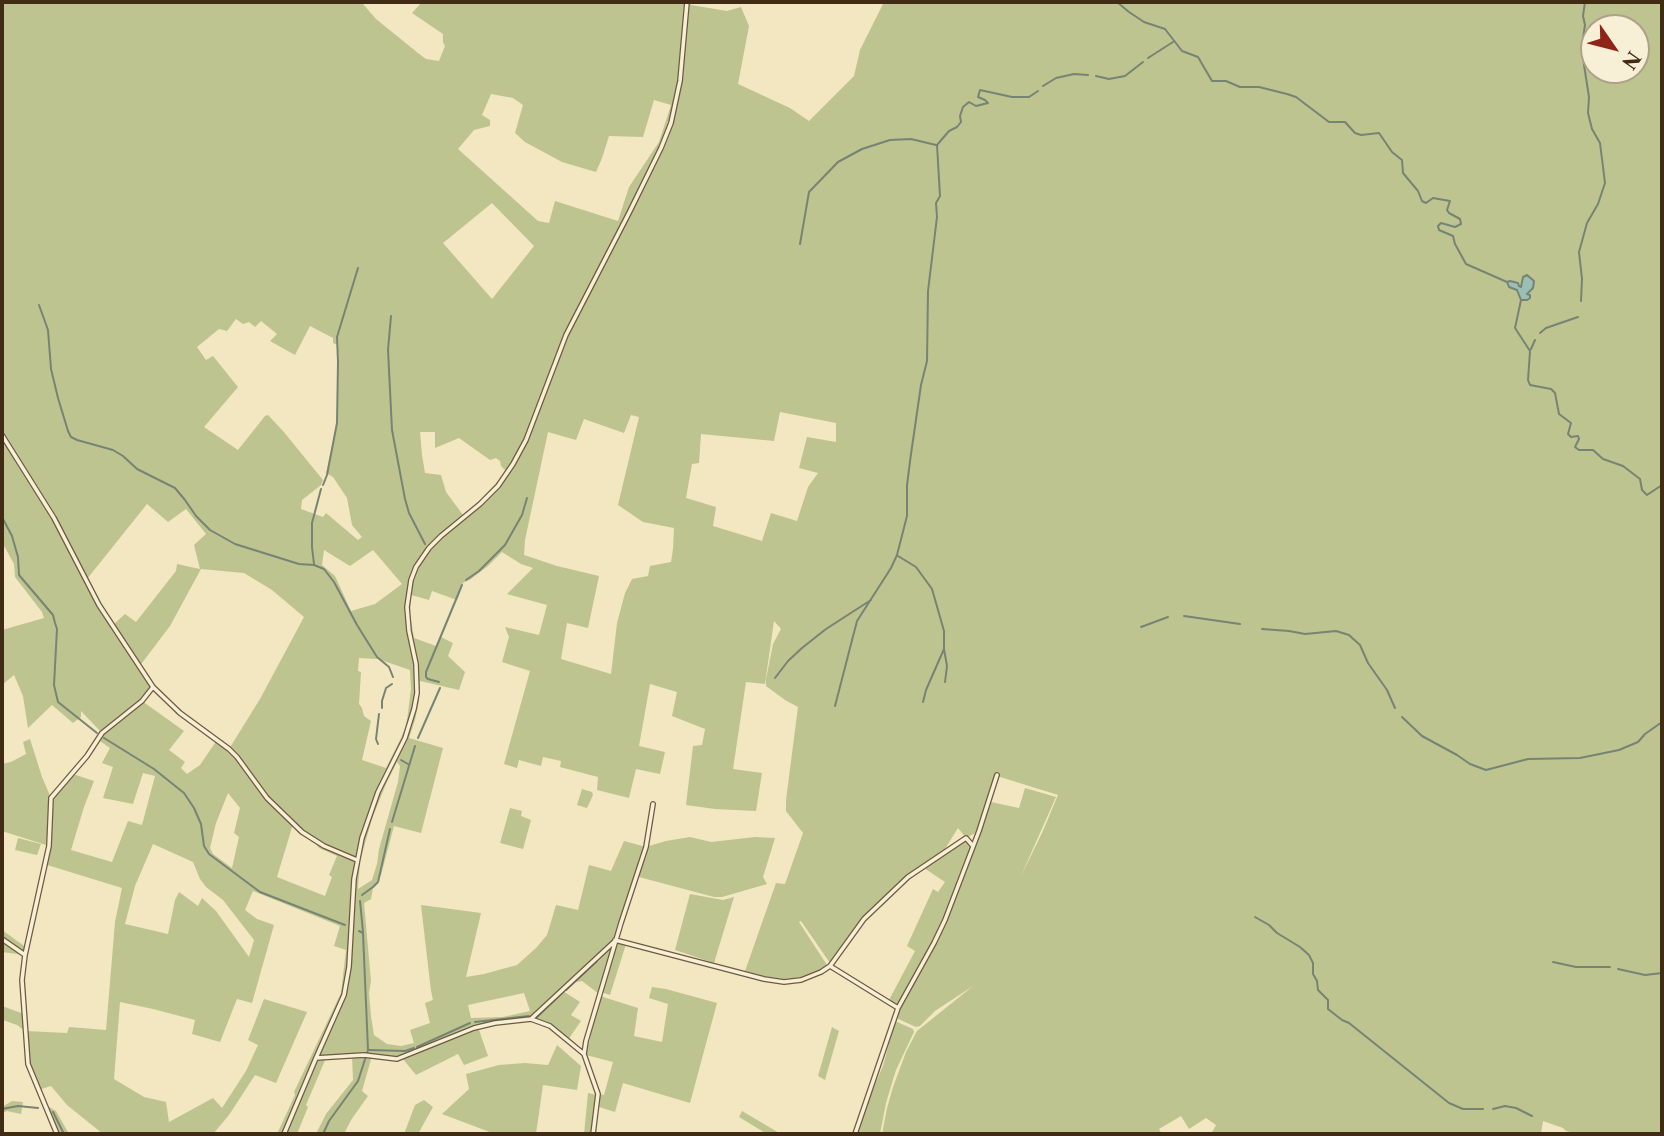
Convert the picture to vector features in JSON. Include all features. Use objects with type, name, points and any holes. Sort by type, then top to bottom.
[{"type":"street","points":[[284,1134],[340,1008],[347,984],[357,860],[378,792],[405,738],[414,709],[417,693],[416,664],[407,607],[411,580],[429,548],[498,486],[526,440],[566,335],[671,124],[680,81],[687,2]]},
{"type":"street","points":[[2,435],[54,518],[100,605],[153,687],[180,713],[229,749],[267,798],[302,832],[324,846],[357,860]]},
{"type":"street","points":[[57,1134],[28,1064],[23,980],[25,955],[49,846],[51,798],[87,756],[102,733],[142,701],[153,687]]},
{"type":"street","points":[[855,1134],[898,1007],[945,920],[974,846],[997,775]]},
{"type":"street","points":[[584,1054],[599,993],[646,846],[653,804]]},
{"type":"street","points":[[615,940],[764,979],[784,982],[801,980],[830,966],[864,919],[908,877],[966,838],[974,846]]},
{"type":"street","points":[[2,939],[25,955]]},
{"type":"street","points":[[531,1019],[615,940]]},
{"type":"street","points":[[830,966],[898,1007]]},
{"type":"street","points":[[316,1058],[365,1055],[397,1059],[474,1028],[531,1019],[550,1026],[584,1054],[598,1094],[593,1134]]},
{"type":"green space","points":[[2,2],[364,2],[376,19],[418,53],[426,59],[439,61],[445,46],[443,34],[412,13],[422,2],[691,2],[691,5],[727,11],[741,7],[749,26],[738,84],[790,108],[809,121],[854,76],[860,50],[884,2],[1662,2],[1662,1134],[1579,1134],[1543,1121],[1541,1134],[1211,1134],[1216,1125],[1206,1118],[1189,1129],[1181,1116],[1159,1129],[1162,1134],[882,1134],[893,1087],[917,1031],[973,986],[935,1011],[920,1026],[916,1027],[896,1018],[942,931],[991,802],[1019,808],[1025,788],[1056,797],[1020,878],[1058,795],[997,776],[979,831],[966,838],[958,828],[945,849],[907,876],[863,918],[830,963],[801,921],[799,922],[827,965],[821,970],[802,977],[784,979],[745,971],[776,883],[785,884],[803,833],[786,811],[798,707],[766,686],[773,644],[781,629],[774,621],[765,684],[746,682],[733,769],[762,773],[756,811],[686,805],[693,746],[702,745],[705,729],[672,716],[677,692],[650,684],[639,746],[665,752],[660,774],[636,769],[629,798],[597,790],[598,777],[560,767],[561,761],[543,757],[541,766],[519,760],[517,768],[504,764],[530,671],[502,662],[509,637],[505,627],[539,635],[547,605],[507,594],[533,568],[502,552],[488,566],[463,583],[457,600],[432,591],[429,600],[411,595],[410,614],[414,638],[436,646],[441,637],[453,643],[448,656],[465,672],[459,690],[420,681],[419,701],[409,738],[443,748],[421,833],[394,826],[381,875],[373,888],[371,899],[364,903],[371,981],[371,1016],[374,1035],[387,1044],[401,1046],[414,1043],[410,1030],[430,1023],[425,1003],[433,1000],[421,905],[481,913],[466,977],[484,974],[517,965],[536,948],[547,935],[556,905],[578,910],[589,865],[611,871],[624,841],[646,847],[599,994],[582,981],[570,983],[563,991],[580,1002],[571,1015],[581,1021],[568,1040],[550,1026],[531,1019],[478,1027],[488,1056],[464,1065],[458,1054],[416,1075],[402,1058],[372,1056],[362,1091],[368,1096],[344,1134],[316,1134],[326,1114],[353,1080],[352,1056],[326,1058],[297,1134],[277,1134],[341,993],[346,950],[334,946],[340,926],[253,891],[245,910],[257,919],[274,925],[252,1003],[237,999],[220,1042],[192,1034],[195,1020],[120,1002],[114,1079],[144,1097],[166,1102],[169,1122],[213,1098],[222,1108],[246,1071],[258,1045],[248,1040],[264,999],[307,1012],[276,1083],[255,1075],[213,1134],[103,1134],[67,1105],[51,1086],[38,1090],[28,1064],[25,1031],[3,1020],[2,1043],[2,1006],[24,1014],[26,1031],[67,1033],[69,1027],[106,1030],[115,922],[122,888],[44,864],[49,846],[2,831],[2,764],[26,754],[23,742],[30,739],[51,798],[73,774],[94,781],[71,850],[112,862],[128,821],[142,825],[155,776],[143,773],[133,804],[103,798],[113,767],[102,763],[110,748],[97,739],[102,733],[81,711],[81,717],[73,723],[52,705],[28,728],[23,696],[14,675],[2,685],[2,630],[44,618],[15,577],[14,564],[2,542]],"holes":[[[491,94],[513,98],[523,105],[515,133],[525,142],[562,162],[596,172],[609,136],[643,137],[654,100],[671,105],[659,142],[629,187],[618,221],[555,201],[549,223],[538,221],[458,149],[474,130],[490,126],[490,120],[482,115]],[[492,203],[534,246],[492,299],[443,243]],[[236,319],[243,324],[249,322],[255,327],[261,321],[277,334],[270,341],[295,355],[310,326],[333,338],[333,343],[337,345],[338,362],[337,423],[326,473],[333,477],[347,498],[352,525],[362,537],[358,540],[326,513],[323,517],[301,509],[302,500],[321,485],[323,480],[268,415],[238,450],[204,427],[238,387],[213,356],[206,360],[197,347],[219,329],[227,331]],[[780,412],[836,423],[836,442],[807,437],[799,468],[818,473],[808,487],[797,521],[771,513],[762,541],[713,526],[716,507],[686,498],[692,464],[699,463],[701,434],[774,441]],[[631,415],[639,417],[618,505],[643,522],[674,528],[671,562],[650,566],[648,576],[632,579],[625,593],[617,623],[611,674],[561,659],[567,623],[588,628],[599,576],[524,555],[548,432],[576,440],[584,419],[624,433]],[[420,432],[435,432],[435,448],[459,438],[490,460],[496,458],[506,471],[463,515],[446,492],[441,475],[425,473]],[[147,504],[168,522],[186,509],[206,534],[194,545],[200,569],[177,564],[176,571],[136,622],[125,614],[113,625],[99,605],[87,579]],[[324,550],[350,566],[373,550],[402,584],[375,604],[351,611],[335,576],[322,565]],[[201,569],[244,573],[272,590],[304,617],[260,699],[229,749],[217,740],[200,765],[187,774],[181,768],[185,762],[169,750],[184,731],[142,701],[153,687],[139,667],[170,626]],[[359,658],[378,659],[410,670],[411,689],[406,728],[386,768],[362,760],[371,721],[364,716],[359,704],[361,672],[358,671]],[[397,762],[400,766],[398,782],[377,864],[372,880],[358,889],[360,861],[372,819]],[[228,793],[240,808],[234,833],[239,837],[232,868],[213,854],[210,848],[216,823]],[[293,824],[319,848],[337,856],[329,875],[332,877],[325,896],[277,877]],[[153,844],[193,862],[206,887],[223,900],[254,940],[249,957],[216,911],[202,898],[198,906],[179,892],[168,934],[125,924],[135,886]],[[524,993],[530,1011],[503,1017],[471,1018],[468,1005]]]},
{"type":"green space","points":[[582,789],[592,792],[593,795],[587,808],[577,805]]},
{"type":"green space","points":[[510,808],[522,811],[521,816],[531,820],[523,849],[500,843]]},
{"type":"green space","points":[[690,837],[711,842],[755,837],[775,838],[763,877],[767,884],[714,897],[639,877],[649,846]]},
{"type":"green space","points":[[18,838],[41,844],[37,855],[15,850]]},
{"type":"green space","points":[[965,841],[972,847],[942,926],[896,1004],[889,1000],[915,951],[907,946],[933,889],[938,892],[945,882],[924,868]]},
{"type":"green space","points":[[690,894],[723,900],[734,897],[714,963],[675,950]]},
{"type":"green space","points":[[2,930],[27,948],[25,955],[2,952]]},
{"type":"green space","points":[[616,944],[626,944],[610,995],[601,992]]},
{"type":"green space","points":[[652,987],[717,1003],[690,1103],[623,1083],[615,1112],[599,1107],[600,1094],[604,1095],[613,1062],[586,1055],[600,996],[638,1008],[634,1036],[662,1042],[668,1004],[649,998]]},
{"type":"green space","points":[[895,1021],[914,1032],[896,1070],[880,1134],[857,1134],[883,1066]]},
{"type":"green space","points":[[832,1027],[839,1031],[825,1080],[818,1076]]},
{"type":"green space","points":[[557,1045],[581,1066],[577,1090],[543,1085],[536,1134],[495,1134],[442,1114],[469,1089],[466,1074],[499,1065],[548,1065]]},
{"type":"green space","points":[[588,1093],[597,1095],[592,1134],[584,1134]]},
{"type":"green space","points":[[424,1100],[433,1107],[418,1134],[404,1134],[415,1105]]},
{"type":"green space","points":[[12,1101],[23,1102],[21,1114],[7,1111],[2,1113],[2,1107]]},
{"type":"green space","points":[[44,1104],[56,1111],[69,1134],[57,1134]]},
{"type":"green space","points":[[742,1111],[781,1134],[767,1134],[739,1117]]},
{"type":"water","points":[[1527,275],[1534,281],[1533,288],[1527,294],[1530,298],[1521,300],[1517,290],[1509,287],[1507,282],[1518,283],[1521,287],[1523,277]]},
{"type":"waterway","points":[[1117,2],[1144,22],[1165,29],[1182,51],[1198,57],[1212,81],[1226,81],[1240,87],[1259,87],[1287,94],[1296,97],[1329,122],[1345,122],[1355,133],[1361,135],[1379,133],[1392,152],[1402,160],[1403,173],[1418,191],[1422,201],[1426,203],[1433,198],[1450,201],[1447,210],[1460,219],[1461,224],[1455,227],[1441,223],[1439,230],[1453,236],[1466,264],[1507,282]]},
{"type":"waterway","points":[[1581,301],[1579,252],[1587,223],[1598,204],[1605,183],[1600,143],[1592,129],[1588,113],[1583,38],[1585,2]]},
{"type":"waterway","points":[[1148,58],[1173,42]]},
{"type":"waterway","points":[[1096,76],[1109,79],[1125,76],[1143,62]]},
{"type":"waterway","points":[[1043,86],[1056,78],[1074,74],[1088,75]]},
{"type":"waterway","points":[[835,706],[857,621],[891,568],[907,516],[907,485],[921,385],[927,361],[928,291],[937,217],[936,203],[940,196],[937,145],[961,122],[963,107],[969,102],[976,106],[988,103],[978,97],[980,90],[1012,97],[1029,97],[1038,91]]},
{"type":"waterway","points":[[800,244],[809,192],[838,162],[862,149],[890,140],[911,139],[936,145]]},
{"type":"waterway","points":[[323,485],[337,423],[337,337],[358,268]]},
{"type":"waterway","points":[[1521,300],[1515,328],[1530,351],[1528,380],[1530,385],[1551,389],[1555,393],[1559,414],[1571,423],[1568,434],[1571,437],[1578,436],[1575,447],[1579,450],[1593,450],[1603,459],[1623,466],[1640,479],[1642,490],[1647,495],[1662,485]]},
{"type":"waterway","points":[[39,305],[48,330],[51,369],[58,398],[71,437],[113,450],[137,469],[175,488],[210,530],[235,544],[324,569],[377,657],[389,667],[393,677]]},
{"type":"waterway","points":[[391,316],[388,350],[392,430],[409,513],[425,544]]},
{"type":"waterway","points":[[1540,333],[1546,328],[1578,317]]},
{"type":"waterway","points":[[1531,349],[1535,340]]},
{"type":"waterway","points":[[314,564],[312,523],[321,489]]},
{"type":"waterway","points":[[466,580],[505,545],[522,515],[527,498]]},
{"type":"waterway","points":[[2,517],[12,536],[18,557],[19,575],[53,615],[57,629],[54,685],[58,702],[97,733]]},
{"type":"waterway","points":[[898,556],[916,567],[932,589],[944,631],[944,649],[923,702]]},
{"type":"waterway","points":[[439,682],[428,679],[426,672],[462,585]]},
{"type":"waterway","points":[[775,678],[802,648],[871,600]]},
{"type":"waterway","points":[[1184,616],[1240,624]]},
{"type":"waterway","points":[[1141,627],[1168,617]]},
{"type":"waterway","points":[[1262,629],[1305,634],[1336,631],[1349,635],[1360,645],[1395,708]]},
{"type":"waterway","points":[[944,649],[947,666],[945,682]]},
{"type":"waterway","points":[[382,708],[386,688],[392,684]]},
{"type":"waterway","points":[[418,738],[440,688]]},
{"type":"waterway","points":[[378,744],[376,739],[379,714]]},
{"type":"waterway","points":[[1402,717],[1422,736],[1470,764],[1486,770],[1528,759],[1580,758],[1619,750],[1638,742],[1662,722]]},
{"type":"waterway","points":[[104,738],[154,769],[184,793],[201,824],[204,846],[209,854],[260,892],[345,925]]},
{"type":"waterway","points":[[392,822],[415,746]]},
{"type":"waterway","points":[[401,760],[408,764]]},
{"type":"waterway","points":[[362,895],[378,882],[390,829]]},
{"type":"waterway","points":[[360,901],[363,932]]},
{"type":"waterway","points":[[1255,917],[1309,955],[1318,990],[1328,1000],[1328,1009],[1449,1103],[1463,1109],[1483,1109]]},
{"type":"waterway","points":[[323,1134],[329,1121],[358,1081],[368,1050],[363,933],[359,931]]},
{"type":"waterway","points":[[566,990],[597,961]]},
{"type":"waterway","points":[[1553,962],[1576,967],[1610,967]]},
{"type":"waterway","points":[[1618,969],[1645,975],[1662,973]]},
{"type":"waterway","points":[[536,1018],[562,993]]},
{"type":"waterway","points":[[475,1022],[529,1016]]},
{"type":"waterway","points":[[417,1047],[470,1023]]},
{"type":"waterway","points":[[369,1050],[405,1051],[414,1048]]},
{"type":"waterway","points":[[2,1109],[18,1106],[38,1108]]},
{"type":"waterway","points":[[1493,1109],[1505,1106],[1532,1116]]},
{"type":"waterway","points":[[53,1112],[64,1134]]}]
